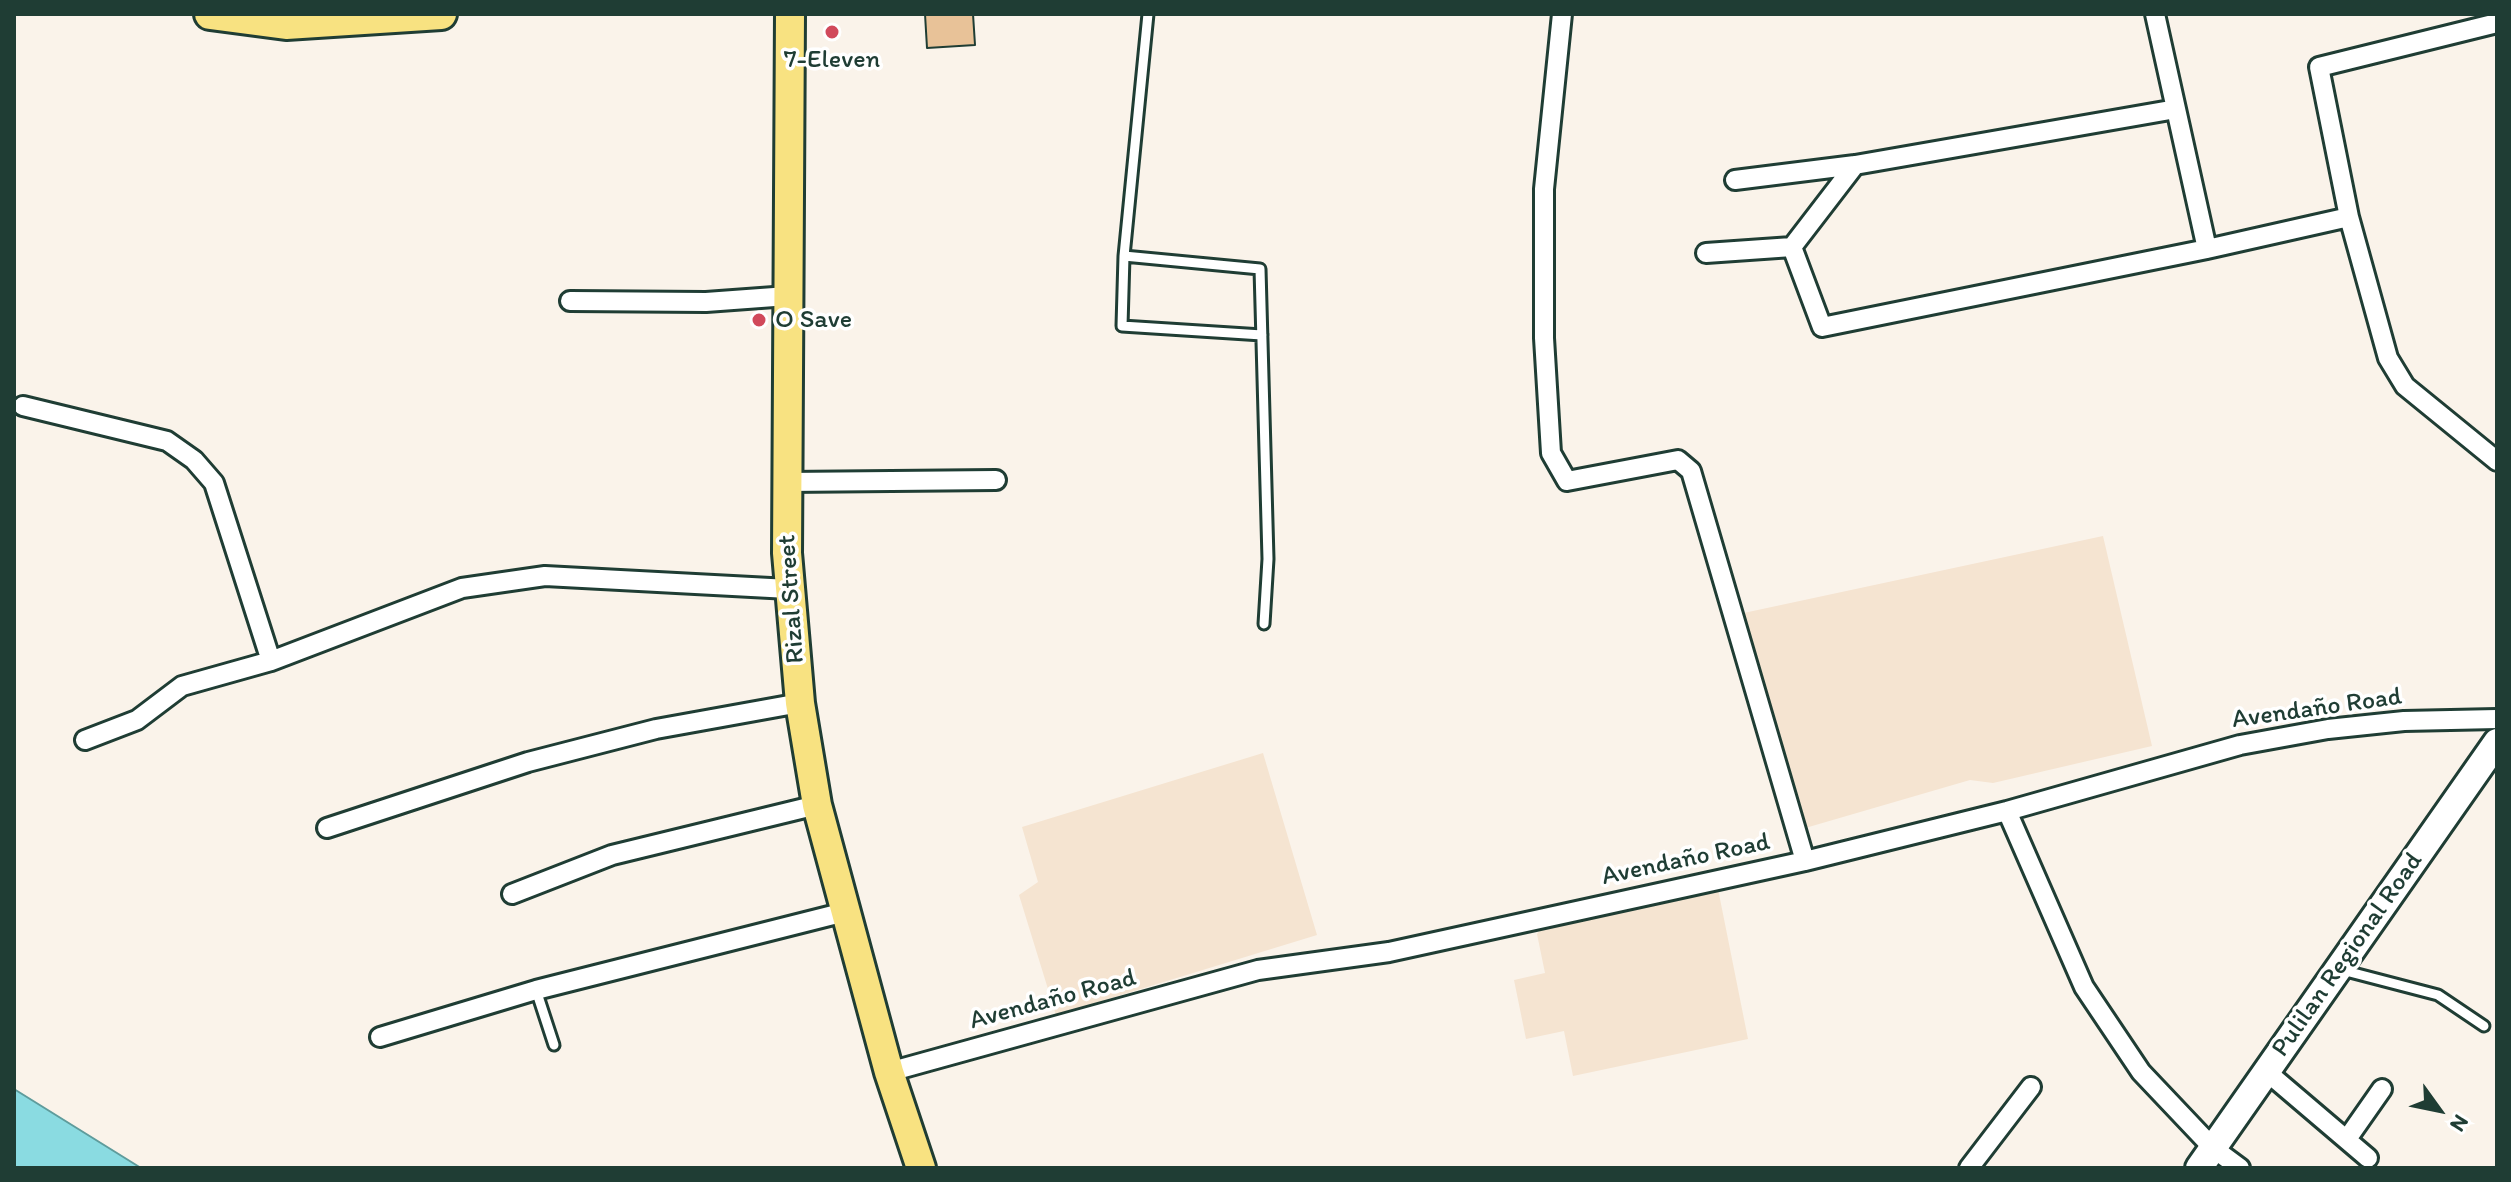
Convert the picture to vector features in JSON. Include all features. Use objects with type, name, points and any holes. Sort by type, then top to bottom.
[{"type":"highway","points":[[210,14],[286,24],[441,14]]},
{"type":"main road","name":"Rizal Street","points":[[790,14],[787,482],[789,589],[800,703],[817,805],[889,1072],[921,1168]]},
{"type":"main road","name":"Pulilan Regional Road","points":[[2206,1158],[2497,742]]},
{"type":"street","points":[[1562,14],[1544,189],[1544,338],[1551,453],[1567,481],[1678,460],[1691,471],[1805,861]]},
{"type":"street","points":[[2155,14],[2207,249]]},
{"type":"street","points":[[2497,23],[2319,67],[2349,217],[2388,358],[2405,386],[2497,461]]},
{"type":"street","points":[[1735,180],[1855,165],[2176,109]]},
{"type":"street","points":[[1706,253],[1792,247],[1855,165]]},
{"type":"street","points":[[1792,247],[1822,327],[2349,217]]},
{"type":"street","points":[[570,301],[706,302],[788,296]]},
{"type":"street","points":[[23,406],[167,441],[194,460],[214,483],[271,661]]},
{"type":"street","points":[[787,482],[996,480]]},
{"type":"street","points":[[85,740],[137,720],[182,686],[271,661],[462,588],[545,576],[789,589]]},
{"type":"street","points":[[327,828],[542,758],[656,729],[800,703]]},
{"type":"street","name":"Avendaño Road","points":[[889,1072],[1258,970],[1389,952],[1805,861],[2007,811],[2255,742],[2374,724],[2497,719]]},
{"type":"street","points":[[512,894],[612,855],[817,805]]},
{"type":"street","points":[[2007,811],[2084,987],[2141,1072],[2206,1158],[2240,1168]]},
{"type":"street","points":[[380,1037],[536,990],[845,912]]},
{"type":"street","points":[[2267,1072],[2368,1158]]},
{"type":"street","points":[[1969,1168],[2031,1087]]},
{"type":"street","points":[[2347,1139],[2382,1089]]},
{"type":"lane","points":[[1148,14],[1124,256],[1122,326],[1262,335]]},
{"type":"lane","points":[[1124,256],[1260,269],[1268,559],[1264,624]]},
{"type":"lane","points":[[2338,969],[2438,995],[2484,1026]]},
{"type":"lane","points":[[536,990],[554,1045]]},
{"type":"shaded area","points":[[2103,536],[2152,746],[1993,783],[1970,780],[1795,831],[1739,614]]},
{"type":"shaded area","points":[[1263,753],[1317,935],[1056,1015],[1019,895],[1038,882],[1022,827]]},
{"type":"shaded area","points":[[1716,879],[1748,1039],[1573,1076],[1564,1031],[1526,1039],[1514,980],[1545,973],[1537,934],[1553,913]]},
{"type":"water","points":[[14,1089],[141,1168],[14,1168]]},
{"type":"building","points":[[925,14],[973,14],[975,45],[927,48]]},
{"type":"place","name":"7-Eleven","points":[[832,32]]},
{"type":"place","name":"O Save","points":[[759,320]]}]
